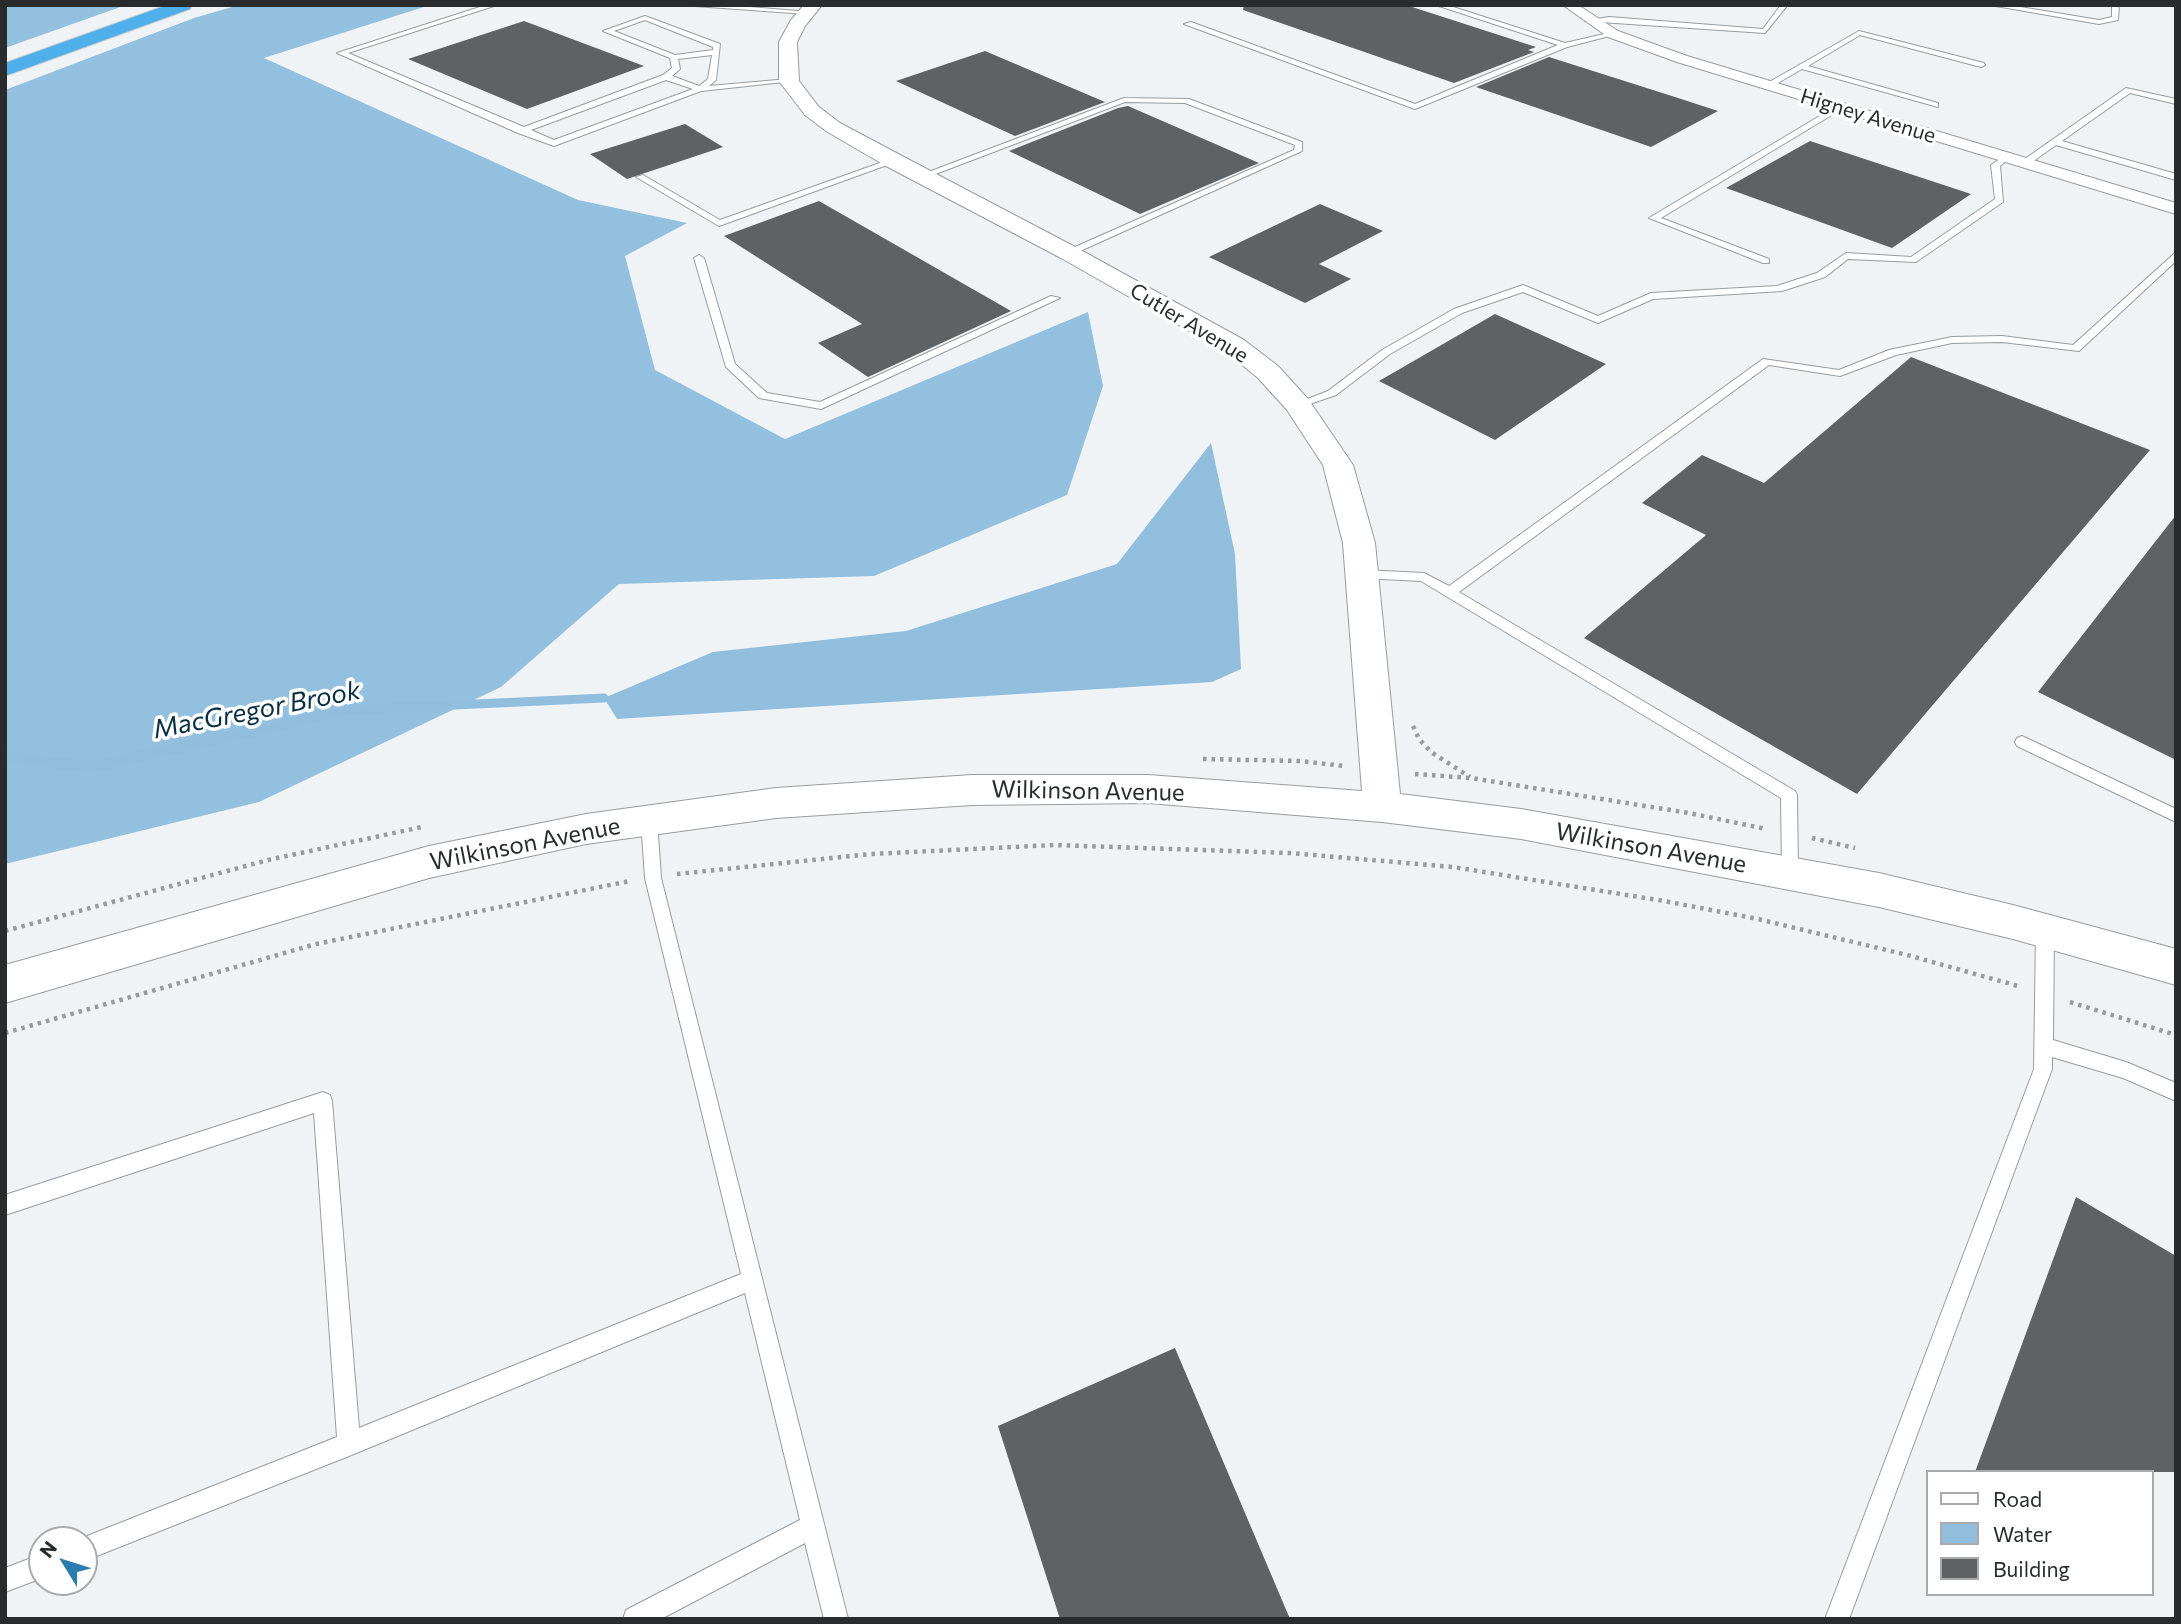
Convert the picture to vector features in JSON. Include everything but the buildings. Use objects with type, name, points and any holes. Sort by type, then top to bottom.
[{"type":"highway","points":[[5,60],[160,5]]},
{"type":"highway","points":[[5,70],[184,5]]},
{"type":"highway","points":[[62,49],[202,5]]},
{"type":"street","name":"Higney Avenue","points":[[1569,5],[1612,34],[1768,85],[2176,209]]},
{"type":"street","points":[[789,81],[788,42],[810,9]]},
{"type":"street","name":"Cutler Avenue","points":[[789,81],[812,111],[833,127],[1069,253],[1235,346],[1268,372],[1298,405],[1338,465],[1359,543],[1382,807]]},
{"type":"street","name":"Wilkinson Avenue","points":[[5,984],[429,862],[586,829],[776,803],[972,790],[1147,789],[1382,807],[1521,824],[1878,890],[2176,967]]},
{"type":"lane","points":[[494,5],[341,53],[546,142],[565,141],[701,89],[789,81]]},
{"type":"lane","points":[[684,5],[810,9]]},
{"type":"lane","points":[[1438,5],[1565,45]]},
{"type":"lane","points":[[1993,5],[2099,22],[2115,18],[2116,5]]},
{"type":"lane","points":[[1589,21],[1609,19],[1765,31],[1782,7]]},
{"type":"lane","points":[[701,89],[712,80],[717,52],[716,43],[645,18],[607,31],[674,57],[717,52]]},
{"type":"lane","points":[[1188,24],[1415,107],[1565,45],[1612,34]]},
{"type":"lane","points":[[1768,85],[1858,33],[1981,65]]},
{"type":"lane","points":[[521,131],[666,77],[676,69],[674,57]]},
{"type":"lane","points":[[1801,66],[1935,105]]},
{"type":"lane","points":[[666,77],[701,89]]},
{"type":"lane","points":[[2025,163],[2129,90],[2176,102]]},
{"type":"lane","points":[[922,176],[1124,100],[1186,101],[1299,144],[1298,151],[1069,253]]},
{"type":"lane","points":[[1766,261],[1654,218],[1841,107]]},
{"type":"lane","points":[[2056,142],[2176,177]]},
{"type":"lane","points":[[1298,405],[1332,393],[1386,352],[1458,311],[1523,288],[1598,320],[1651,296],[1777,289],[1821,275],[1846,257],[1913,260],[2000,200],[1995,165],[2006,158]]},
{"type":"lane","points":[[640,177],[719,223],[894,161]]},
{"type":"lane","points":[[1450,592],[1767,361],[1840,373],[1893,352],[1952,340],[2002,339],[2075,349],[2176,255]]},
{"type":"lane","points":[[699,258],[730,365],[763,396],[821,406],[1055,298]]},
{"type":"lane","points":[[1362,574],[1424,577],[1789,795],[1790,873]]},
{"type":"lane","points":[[2022,742],[2176,816]]},
{"type":"lane","points":[[649,820],[653,877],[836,1619]]},
{"type":"lane","points":[[1837,1619],[2043,1069],[2045,931]]},
{"type":"lane","points":[[2043,1046],[2126,1070],[2176,1092]]},
{"type":"lane","points":[[5,1205],[323,1101],[349,1445]]},
{"type":"lane","points":[[98,1544],[349,1445],[752,1280]]},
{"type":"lane","points":[[635,1619],[813,1526]]},
{"type":"lane","points":[[5,1580],[28,1571]]},
{"type":"path","points":[[1410,715],[1419,740],[1431,752],[1471,778]]},
{"type":"path","points":[[5,1032],[316,944],[593,886],[871,854],[973,848],[1131,846],[1290,853],[1453,867],[1652,898],[1758,919],[1886,950],[2176,1035]]},
{"type":"shaded area","points":[[5,5],[126,5],[5,48]]},
{"type":"shaded area","points":[[239,5],[430,5],[264,58],[578,200],[687,223],[625,256],[655,370],[785,439],[1088,312],[1103,386],[1067,495],[874,576],[619,584],[501,687],[259,802],[5,864],[5,90],[194,18]]},
{"type":"water","points":[[1211,443],[1235,554],[1241,669],[1212,682],[617,719],[604,698],[713,652],[906,631],[1117,564]]},
{"type":"waterway","name":"MacGregor Brook","points":[[269,728],[349,710],[604,698]]},
{"type":"waterway","name":"MacGregor Brook","points":[[5,757],[91,767],[277,726]]}]
